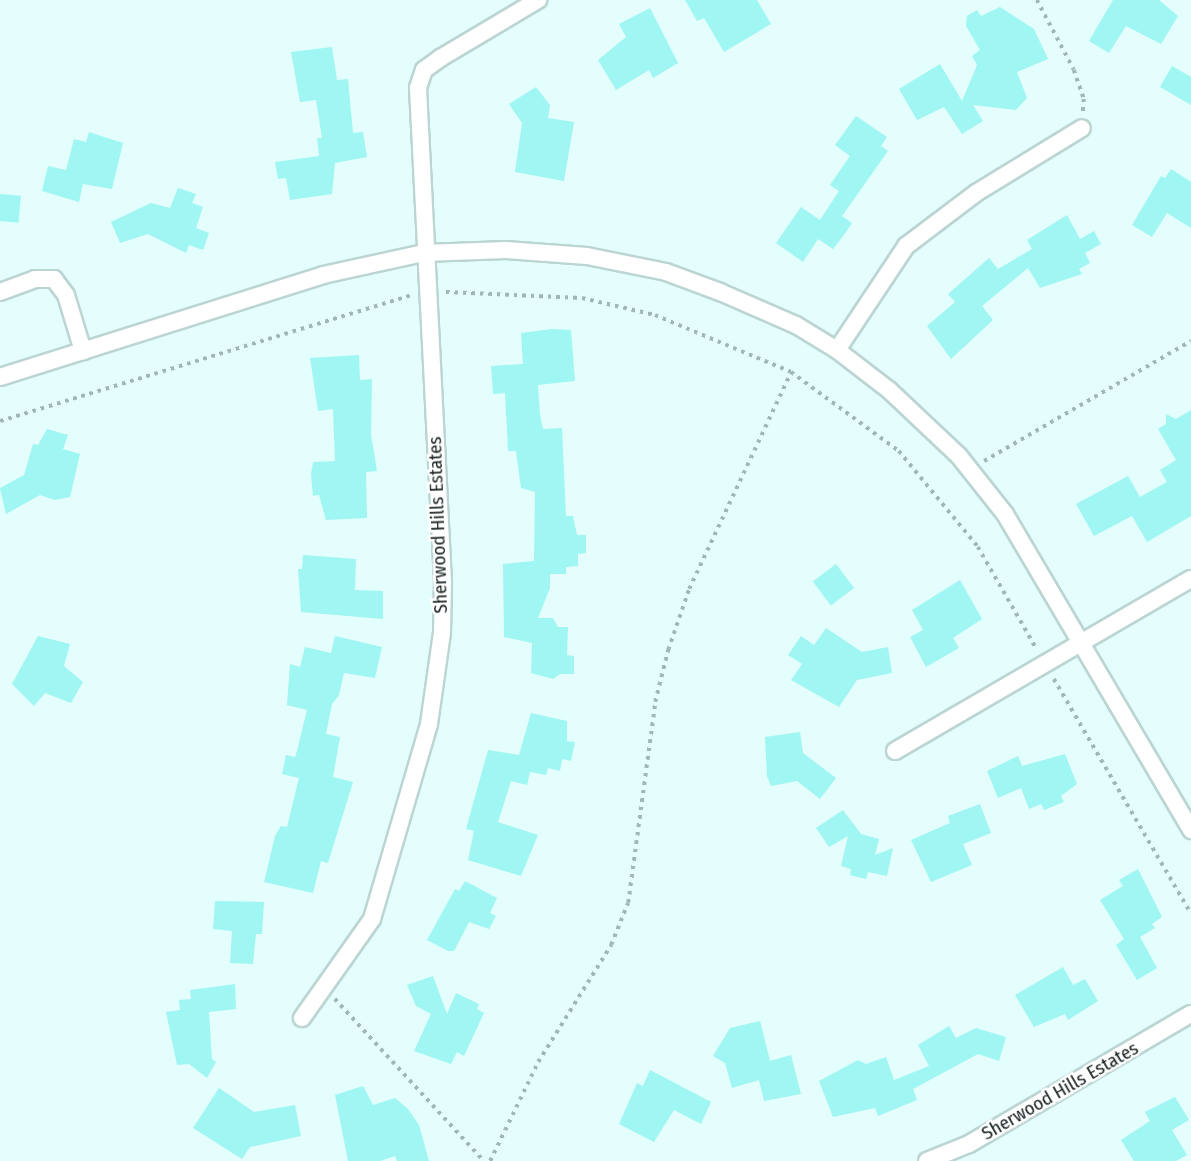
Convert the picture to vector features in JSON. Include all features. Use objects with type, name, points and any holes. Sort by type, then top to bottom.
[{"type":"street","name":"Sherwood Hills Estates","points":[[302,1018],[373,919],[429,724],[442,633],[443,582],[424,253],[418,88],[424,70],[538,0]]},
{"type":"street","points":[[837,350],[906,246],[976,193],[1082,128]]},
{"type":"street","points":[[0,377],[323,275],[424,253],[506,250],[587,256],[666,272],[796,325],[837,350],[889,390],[970,470],[1004,514],[1083,642],[1191,830]]},
{"type":"street","points":[[0,292],[35,279],[54,279],[66,295],[83,351]]},
{"type":"street","points":[[895,751],[1191,579]]},
{"type":"street","name":"Sherwood Hills Estates","points":[[927,1161],[969,1144],[1191,1014]]},
{"type":"path","points":[[1037,0],[1084,99],[1082,128]]},
{"type":"path","points":[[439,293],[495,291],[582,298],[655,315],[791,372],[856,416],[907,460],[978,547],[1041,656]]},
{"type":"path","points":[[0,421],[411,295]]},
{"type":"path","points":[[970,470],[1191,341]]},
{"type":"path","points":[[490,1161],[538,1062],[611,945],[628,903],[655,702],[668,650],[689,589],[791,372]]},
{"type":"path","points":[[1054,679],[1191,913]]},
{"type":"path","points":[[324,987],[484,1161]]},
{"type":"building","points":[[685,0],[757,0],[771,24],[724,52],[704,18],[697,21]]},
{"type":"building","points":[[1113,0],[1159,0],[1178,16],[1161,44],[1126,26],[1109,53],[1089,41]]},
{"type":"building","points":[[1000,7],[1034,29],[1048,59],[1017,72],[1027,98],[1016,110],[973,105],[983,121],[962,134],[944,107],[917,120],[899,89],[940,64],[962,101],[977,65],[972,56],[980,50],[966,26],[967,16],[977,10],[981,16]]},
{"type":"building","points":[[650,8],[678,63],[653,78],[649,70],[616,90],[598,60],[626,37],[619,24]]},
{"type":"building","points":[[332,47],[337,80],[348,79],[353,133],[363,132],[367,157],[335,163],[332,194],[290,200],[286,178],[278,179],[275,162],[319,156],[317,138],[322,138],[316,100],[300,102],[291,52]]},
{"type":"building","points":[[1172,66],[1191,77],[1191,105],[1160,87]]},
{"type":"building","points":[[536,87],[550,105],[548,118],[574,122],[564,181],[515,172],[522,123],[509,104]]},
{"type":"building","points":[[856,116],[887,137],[881,146],[888,151],[842,216],[852,223],[844,235],[833,249],[818,239],[803,262],[776,243],[801,207],[820,220],[839,191],[830,185],[850,156],[835,145]]},
{"type":"building","points":[[89,132],[123,143],[112,189],[83,184],[79,202],[42,191],[48,166],[66,170],[74,139],[86,142]]},
{"type":"building","points":[[1171,169],[1191,182],[1191,228],[1167,213],[1152,237],[1132,225],[1161,176],[1165,178]]},
{"type":"building","points":[[178,188],[196,194],[192,203],[203,207],[196,228],[209,233],[203,250],[189,245],[186,253],[148,234],[120,243],[111,222],[151,203],[170,208]]},
{"type":"building","points":[[0,194],[21,196],[19,223],[0,221]]},
{"type":"building","points":[[1067,215],[1080,239],[1094,231],[1101,244],[1085,253],[1090,263],[1079,269],[1082,274],[1040,288],[1028,268],[982,306],[993,320],[951,359],[927,326],[955,302],[948,294],[989,258],[998,269],[1032,249],[1027,240]]},
{"type":"building","points":[[552,329],[571,330],[575,381],[538,385],[540,415],[543,429],[562,428],[566,516],[573,516],[577,535],[586,535],[586,553],[578,554],[578,566],[566,567],[566,574],[550,574],[550,588],[538,618],[553,618],[558,627],[568,627],[567,655],[574,656],[574,674],[560,674],[553,679],[531,673],[532,643],[504,637],[503,564],[534,561],[535,492],[521,488],[516,451],[508,451],[505,393],[493,394],[491,366],[523,364],[521,333]]},
{"type":"building","points":[[359,355],[360,380],[372,379],[371,435],[377,471],[366,472],[367,518],[326,520],[319,495],[313,496],[311,474],[313,462],[335,461],[333,409],[318,411],[310,358]]},
{"type":"building","points":[[1191,410],[1191,516],[1147,542],[1132,516],[1094,536],[1076,504],[1128,476],[1140,497],[1167,482],[1160,470],[1176,460],[1158,429],[1166,424],[1166,414],[1176,419]]},
{"type":"building","points":[[47,429],[68,435],[63,449],[80,454],[70,497],[55,500],[40,495],[6,514],[0,488],[24,475],[33,444],[38,445]]},
{"type":"building","points":[[303,555],[356,559],[355,590],[383,591],[383,619],[301,612],[298,569],[302,569]]},
{"type":"building","points":[[836,564],[854,588],[831,605],[813,581]]},
{"type":"building","points":[[960,580],[982,619],[953,638],[959,648],[926,667],[910,637],[923,630],[912,610]]},
{"type":"building","points":[[826,628],[862,652],[888,647],[892,673],[857,680],[839,707],[791,680],[802,664],[788,655],[801,636],[814,645]]},
{"type":"building","points":[[38,636],[70,644],[64,666],[83,682],[71,703],[45,693],[34,706],[12,684]]},
{"type":"building","points":[[335,636],[382,647],[375,678],[344,673],[339,695],[332,704],[326,734],[340,737],[333,777],[353,782],[328,863],[321,861],[313,893],[264,882],[275,836],[281,826],[287,827],[299,778],[282,774],[286,755],[295,757],[307,710],[287,705],[290,664],[300,667],[305,647],[331,653]]},
{"type":"building","points":[[531,713],[567,721],[567,741],[575,742],[571,761],[562,759],[560,771],[548,768],[546,775],[530,772],[527,785],[511,781],[498,822],[538,835],[521,876],[468,860],[474,831],[466,829],[488,750],[519,755]]},
{"type":"building","points":[[800,732],[803,753],[836,778],[820,799],[797,781],[771,786],[767,776],[765,737]]},
{"type":"building","points":[[1065,754],[1077,784],[1061,796],[1064,802],[1044,810],[1041,804],[1029,809],[1021,788],[998,798],[987,771],[1018,756],[1022,766]]},
{"type":"building","points":[[980,804],[991,833],[963,844],[972,865],[931,882],[911,840],[950,823],[948,816]]},
{"type":"building","points":[[843,810],[861,834],[879,839],[875,855],[893,848],[887,876],[868,872],[866,879],[850,875],[851,869],[841,866],[848,836],[829,847],[816,828]]},
{"type":"building","points":[[1138,869],[1162,917],[1152,924],[1155,928],[1140,937],[1157,968],[1137,980],[1116,945],[1124,939],[1100,900],[1123,886],[1119,880]]},
{"type":"building","points":[[465,881],[497,898],[490,913],[496,916],[489,929],[469,922],[454,951],[448,951],[427,940],[455,889],[459,891]]},
{"type":"building","points":[[215,901],[264,902],[262,934],[256,934],[253,964],[230,963],[232,931],[213,929]]},
{"type":"building","points":[[1063,967],[1073,985],[1085,979],[1098,1001],[1068,1020],[1065,1014],[1034,1027],[1015,995]]},
{"type":"building","points":[[433,976],[447,1014],[456,993],[479,1004],[477,1009],[484,1013],[464,1056],[457,1052],[451,1064],[414,1051],[431,1014],[416,1006],[407,985]]},
{"type":"building","points":[[235,984],[236,1009],[209,1012],[212,1059],[216,1062],[207,1078],[189,1064],[177,1065],[166,1012],[180,1010],[179,1000],[191,999],[190,990]]},
{"type":"building","points":[[760,1021],[770,1061],[791,1055],[801,1094],[764,1101],[759,1080],[732,1088],[725,1063],[713,1056],[730,1028]]},
{"type":"building","points":[[949,1026],[956,1038],[976,1028],[1006,1037],[999,1061],[978,1054],[913,1089],[917,1100],[878,1116],[875,1108],[833,1117],[819,1081],[858,1060],[866,1064],[886,1057],[894,1080],[929,1066],[918,1045]]},
{"type":"building","points":[[650,1070],[711,1102],[701,1124],[674,1110],[654,1142],[619,1124],[637,1083],[643,1086]]},
{"type":"building","points":[[363,1086],[373,1105],[395,1098],[408,1109],[419,1125],[429,1161],[397,1161],[395,1156],[380,1161],[348,1161],[335,1095]]},
{"type":"building","points":[[219,1088],[254,1112],[295,1105],[301,1136],[250,1147],[242,1159],[193,1128]]},
{"type":"building","points":[[1175,1097],[1189,1120],[1172,1130],[1187,1155],[1176,1161],[1134,1161],[1121,1140],[1150,1121],[1145,1112]]}]
